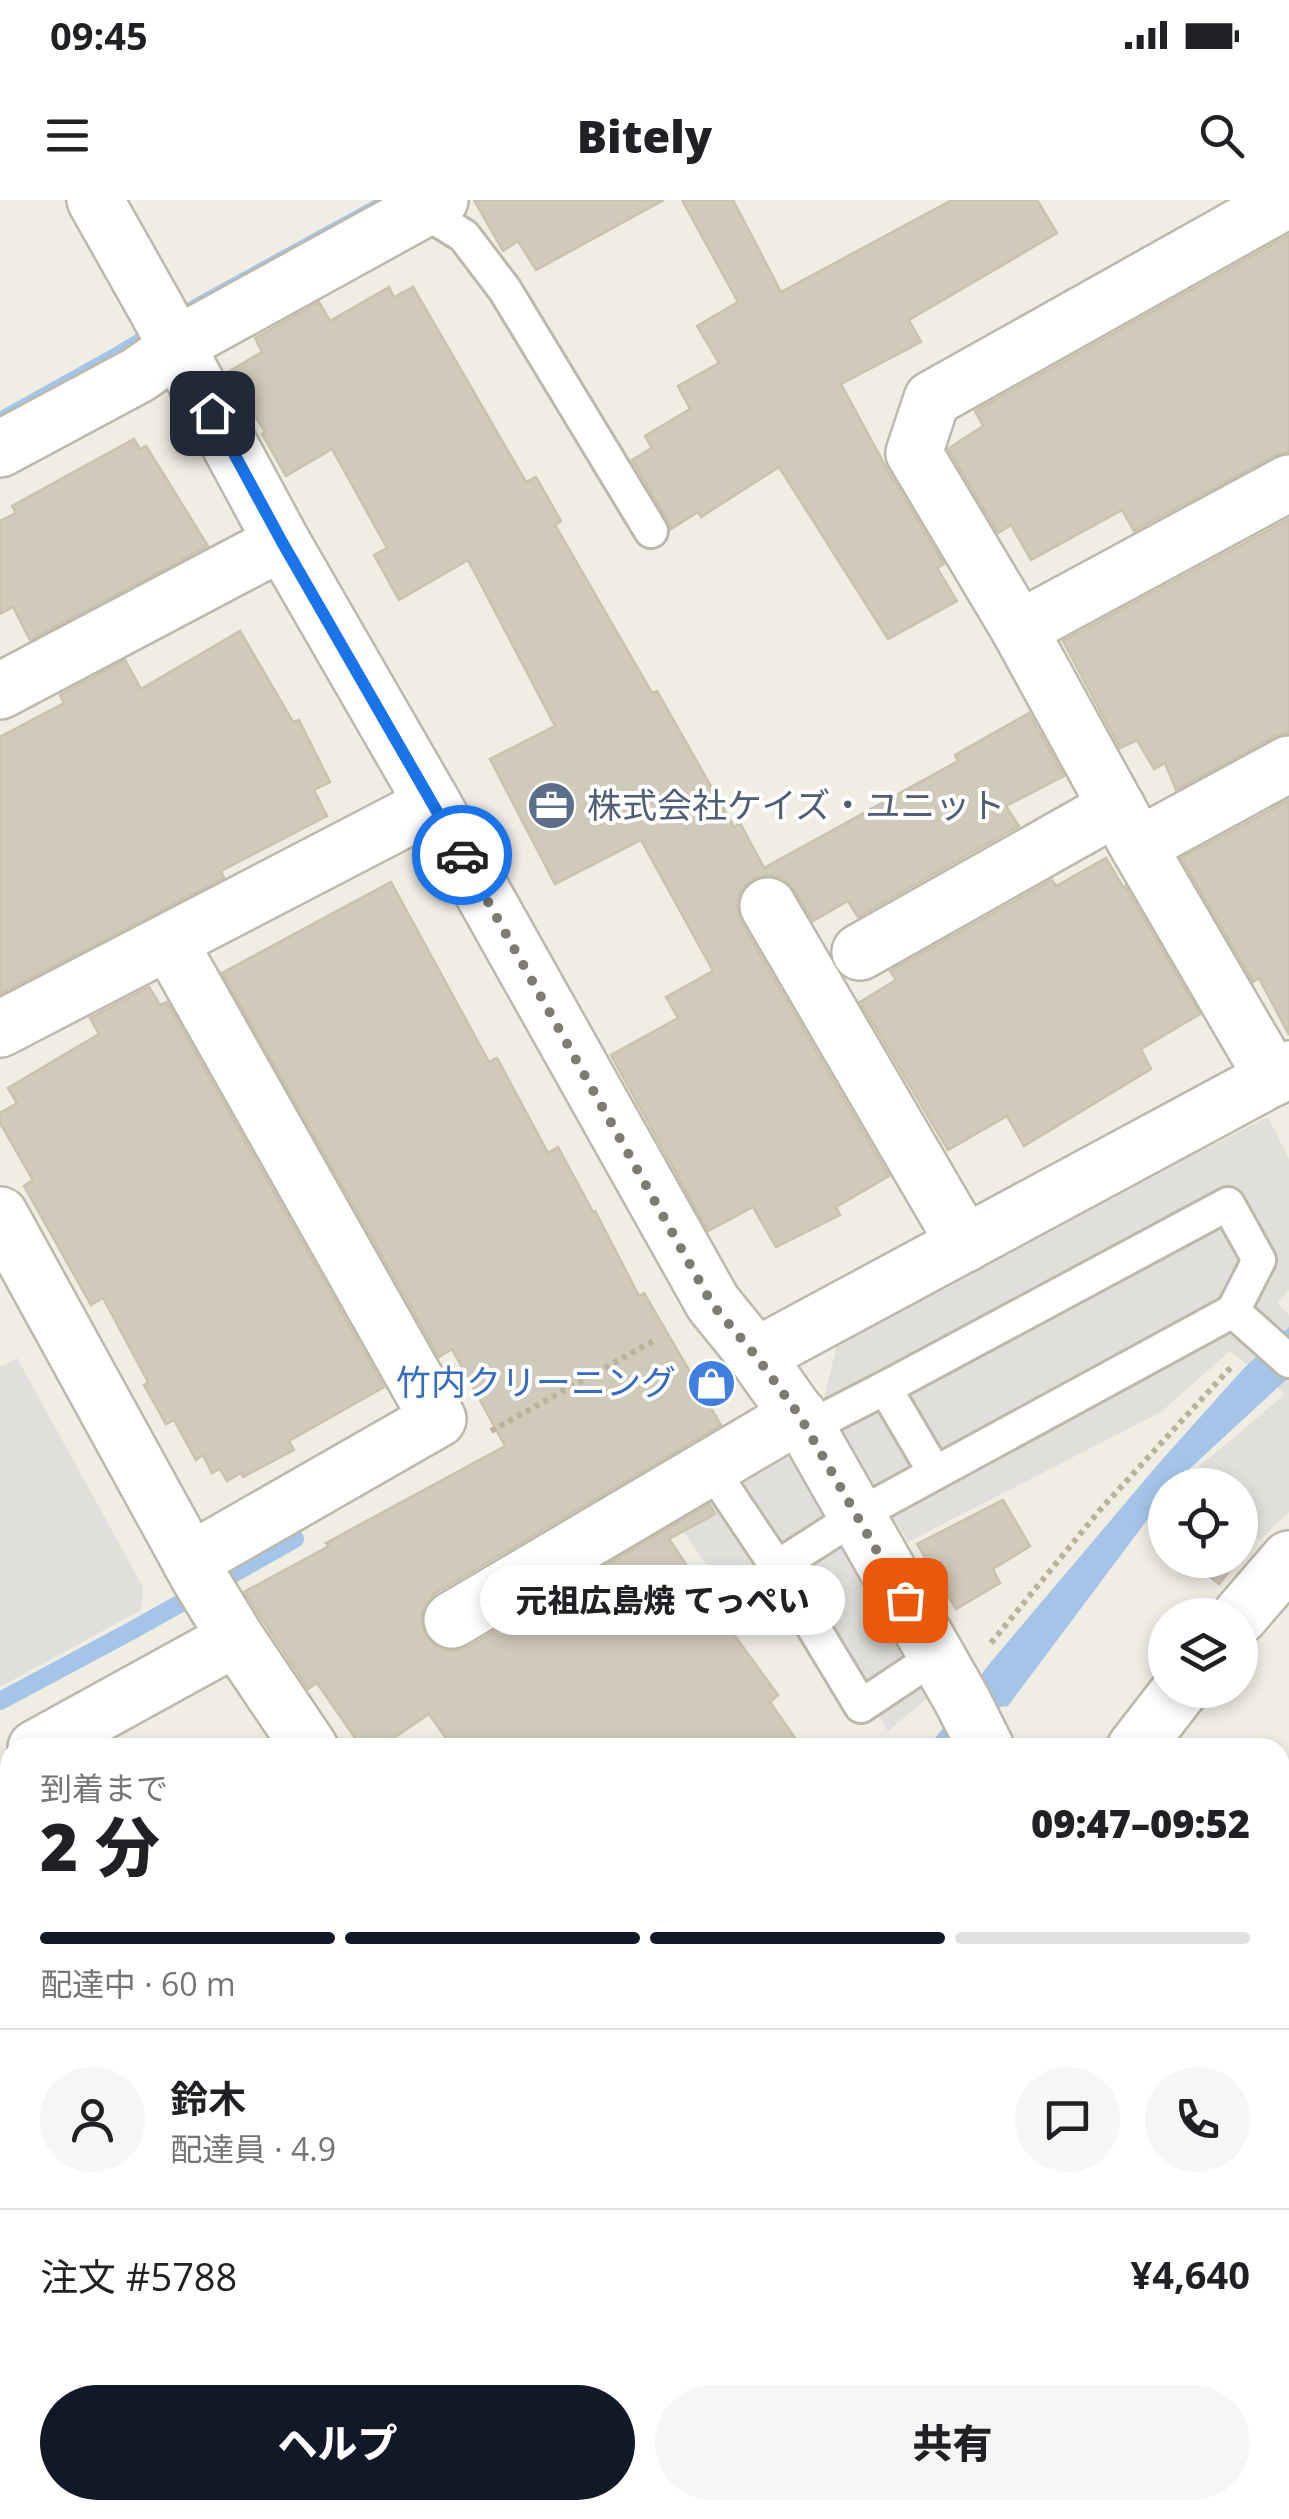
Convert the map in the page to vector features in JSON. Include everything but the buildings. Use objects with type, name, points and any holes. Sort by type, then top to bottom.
[{"type":"street","points":[[95,200],[282,542],[712,1304],[803,1421],[963,1705]]},
{"type":"street","points":[[756,1356],[1281,1074],[1127,826],[1018,629],[914,453],[932,399],[1282,201]]},
{"type":"street","points":[[169,332],[200,332],[431,205]]},
{"type":"street","points":[[0,449],[138,375],[169,332]]},
{"type":"street","points":[[1018,629],[1289,483]]},
{"type":"street","points":[[0,691],[282,542]]},
{"type":"street","points":[[860,952],[1127,826],[1289,764]]},
{"type":"street","points":[[0,1029],[433,804]]},
{"type":"street","points":[[768,906],[965,1244]]},
{"type":"street","points":[[47,1738],[210,1595],[438,1420],[168,942]]},
{"type":"street","points":[[0,1215],[210,1595],[303,1738]]},
{"type":"street","points":[[452,1620],[710,1467],[803,1421]]},
{"type":"street","points":[[1255,1598],[1289,1559]]},
{"type":"street","points":[[1142,1738],[1166,1708]]},
{"type":"lane","points":[[431,205],[464,236],[505,290],[650,532]]},
{"type":"lane","points":[[777,1566],[858,1516],[1233,1311],[1259,1260],[1228,1204],[885,1388],[803,1421]]},
{"type":"lane","points":[[1233,1311],[1272,1345]]},
{"type":"lane","points":[[885,1388],[935,1474]]},
{"type":"lane","points":[[710,1467],[777,1566],[861,1706],[963,1705]]},
{"type":"path","points":[[963,1705],[1099,1511],[1272,1345]]},
{"type":"shaded area","points":[[1268,1117],[1289,1159],[1289,1290],[1277,1303],[1289,1315],[1289,1512],[1260,1540],[1258,1468],[1198,1468],[1285,1394],[1230,1351],[1161,1412],[908,1542],[822,1407],[840,1331]]},
{"type":"shaded area","points":[[17,1358],[143,1587],[141,1610],[0,1687],[0,1367]]},
{"type":"shaded area","points":[[793,1451],[932,1694],[888,1731],[781,1555],[725,1591],[673,1517]]},
{"type":"water","points":[[374,200],[407,200],[0,429],[0,411]]},
{"type":"water","points":[[1289,1327],[1289,1377],[1190,1468],[1155,1468],[1244,1368]]},
{"type":"water","points":[[1148,1476],[1148,1519],[1008,1706],[993,1708],[968,1738],[935,1738],[990,1663]]},
{"type":"waterway","points":[[0,1701],[295,1539]]},
{"type":"way so far","points":[[462,855],[712,1304],[799,1415],[905,1600]]},
{"type":"place","name":"株式会社ケイズ・ユニット","points":[[552,806]]},
{"type":"place","name":"竹内クリーニング","points":[[711,1383]]},
{"type":"place","name":"元祖広島焼 てっぺい","points":[[905,1600]]},
{"type":"route","points":[[212,413],[462,855]]}]
